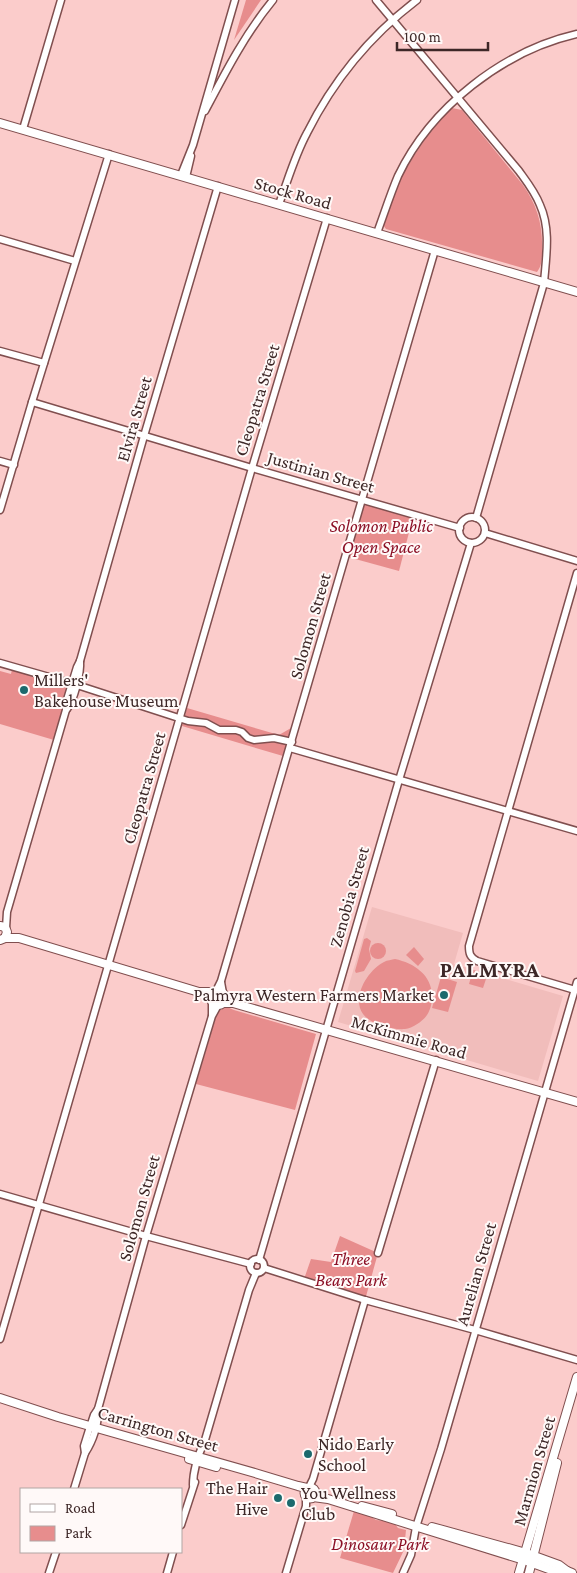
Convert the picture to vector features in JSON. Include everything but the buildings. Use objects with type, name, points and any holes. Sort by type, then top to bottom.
[{"type":"main road","name":"Stock Road","points":[[0,123],[577,292]]},
{"type":"main road","points":[[3,927],[19,938],[218,998]]},
{"type":"main road","points":[[2,940],[7,934],[3,927]]},
{"type":"main road","points":[[2,940],[19,938]]},
{"type":"main road","name":"McKimmie Road","points":[[218,998],[577,1102]]},
{"type":"main road","name":"Marmion Street","points":[[520,1573],[577,1376]]},
{"type":"main road","name":"Marmion Street","points":[[530,1573],[553,1476],[577,1395]]},
{"type":"main road","name":"Carrington Street","points":[[0,1398],[92,1429]]},
{"type":"main road","name":"Carrington Street","points":[[0,1404],[200,1460],[295,1489],[380,1510],[418,1525],[559,1565],[569,1572]]},
{"type":"main road","name":"Carrington Street","points":[[533,1559],[554,1572],[569,1572]]},
{"type":"street","points":[[23,130],[61,0]]},
{"type":"street","points":[[184,176],[235,0]]},
{"type":"street","points":[[200,120],[238,50],[274,0]]},
{"type":"street","points":[[376,0],[519,171],[541,205],[545,218],[547,232],[544,283],[476,518]]},
{"type":"street","points":[[279,204],[306,134],[334,88],[356,57],[392,20],[417,0]]},
{"type":"street","points":[[377,233],[390,196],[409,158],[436,121],[458,98],[477,81],[523,52],[547,42],[577,34]]},
{"type":"street","points":[[0,510],[108,154]]},
{"type":"street","name":"Elvira Street","points":[[3,927],[66,710],[70,706],[74,684],[81,668],[80,661],[144,436],[218,186]]},
{"type":"street","name":"Cleopatra Street","points":[[0,1339],[326,218]]},
{"type":"street","points":[[0,239],[74,262]]},
{"type":"street","name":"Solomon Street","points":[[74,1488],[89,1446],[92,1429],[146,1236],[218,998],[221,981],[435,250]]},
{"type":"street","points":[[0,350],[44,363]]},
{"type":"street","name":"Justinian Street","points":[[32,402],[460,528]]},
{"type":"street","points":[[0,461],[14,465]]},
{"type":"street","points":[[476,518],[484,524],[485,533],[480,541],[471,543],[461,536],[460,528],[464,520],[476,518]]},
{"type":"street","points":[[485,533],[577,561]]},
{"type":"street","name":"Zenobia Street","points":[[260,1260],[399,780],[471,543]]},
{"type":"street","points":[[575,990],[477,961],[469,953],[469,946],[577,573]]},
{"type":"street","points":[[0,662],[180,719],[206,723],[220,730],[236,730],[254,740],[274,738],[399,780],[577,831]]},
{"type":"street","name":"Aurelian Street","points":[[403,1573],[411,1555],[418,1525],[577,982]]},
{"type":"street","points":[[378,1253],[436,1060]]},
{"type":"street","points":[[0,1194],[251,1264],[254,1261],[260,1260],[264,1268]]},
{"type":"street","points":[[251,1264],[251,1268],[256,1272],[262,1271],[264,1268]]},
{"type":"street","points":[[264,1268],[365,1300],[577,1360]]},
{"type":"street","points":[[182,1522],[193,1485],[193,1478],[256,1272]]},
{"type":"street","points":[[286,1573],[365,1300]]},
{"type":"street","points":[[49,1573],[56,1553]]},
{"type":"street","points":[[167,1573],[173,1553]]},
{"type":"shaded area","points":[[372,907],[463,933],[454,964],[563,996],[538,1081],[338,1022]]},
{"type":"green space","points":[[246,0],[261,0],[234,40]]},
{"type":"green space","points":[[452,108],[462,110],[523,185],[532,200],[540,223],[542,240],[541,262],[537,272],[386,229],[383,225],[396,189],[409,163],[429,134]]},
{"type":"green space","name":"Solomon Public Open Space","points":[[369,504],[413,517],[399,571],[348,557],[363,506]]},
{"type":"green space","points":[[12,669],[63,684],[68,689],[54,740],[0,724],[0,671],[11,674]]},
{"type":"green space","points":[[187,708],[279,735],[291,728],[283,756],[182,726]]},
{"type":"green space","points":[[367,938],[371,941],[369,949],[371,959],[364,971],[356,973],[364,939]]},
{"type":"green space","points":[[378,943],[384,945],[386,951],[384,957],[378,959],[372,957],[370,951],[372,945]]},
{"type":"green space","points":[[414,947],[424,959],[418,966],[406,955]]},
{"type":"green space","points":[[395,959],[421,971],[429,982],[432,996],[429,1010],[423,1020],[405,1029],[389,1028],[371,1021],[363,1014],[359,1000],[363,985],[372,971],[385,961]]},
{"type":"green space","points":[[473,970],[485,973],[483,978],[486,979],[483,988],[469,984]]},
{"type":"green space","points":[[441,977],[457,982],[448,1012],[432,1008]]},
{"type":"green space","points":[[224,1007],[316,1034],[295,1110],[196,1084],[218,1010]]},
{"type":"green space","name":"Three Bears Park","points":[[340,1236],[378,1253],[365,1300],[303,1282],[311,1259],[331,1262]]},
{"type":"green space","name":"Dinosaur Park","points":[[354,1511],[368,1515],[376,1520],[387,1521],[395,1524],[398,1528],[406,1530],[404,1550],[393,1573],[340,1558]]},
{"type":"place","name":"Millers' Bakehouse Museum","points":[[24,690]]},
{"type":"place","name":"Palmyra Western Farmers Market","points":[[444,995]]},
{"type":"place","name":"Nido Early School","points":[[308,1454]]},
{"type":"place","name":"The Hair Hive","points":[[278,1498]]},
{"type":"place","name":"You Wellness Club","points":[[291,1503]]},
{"type":"district","name":"PALMYRA","points":[[490,969]]}]
